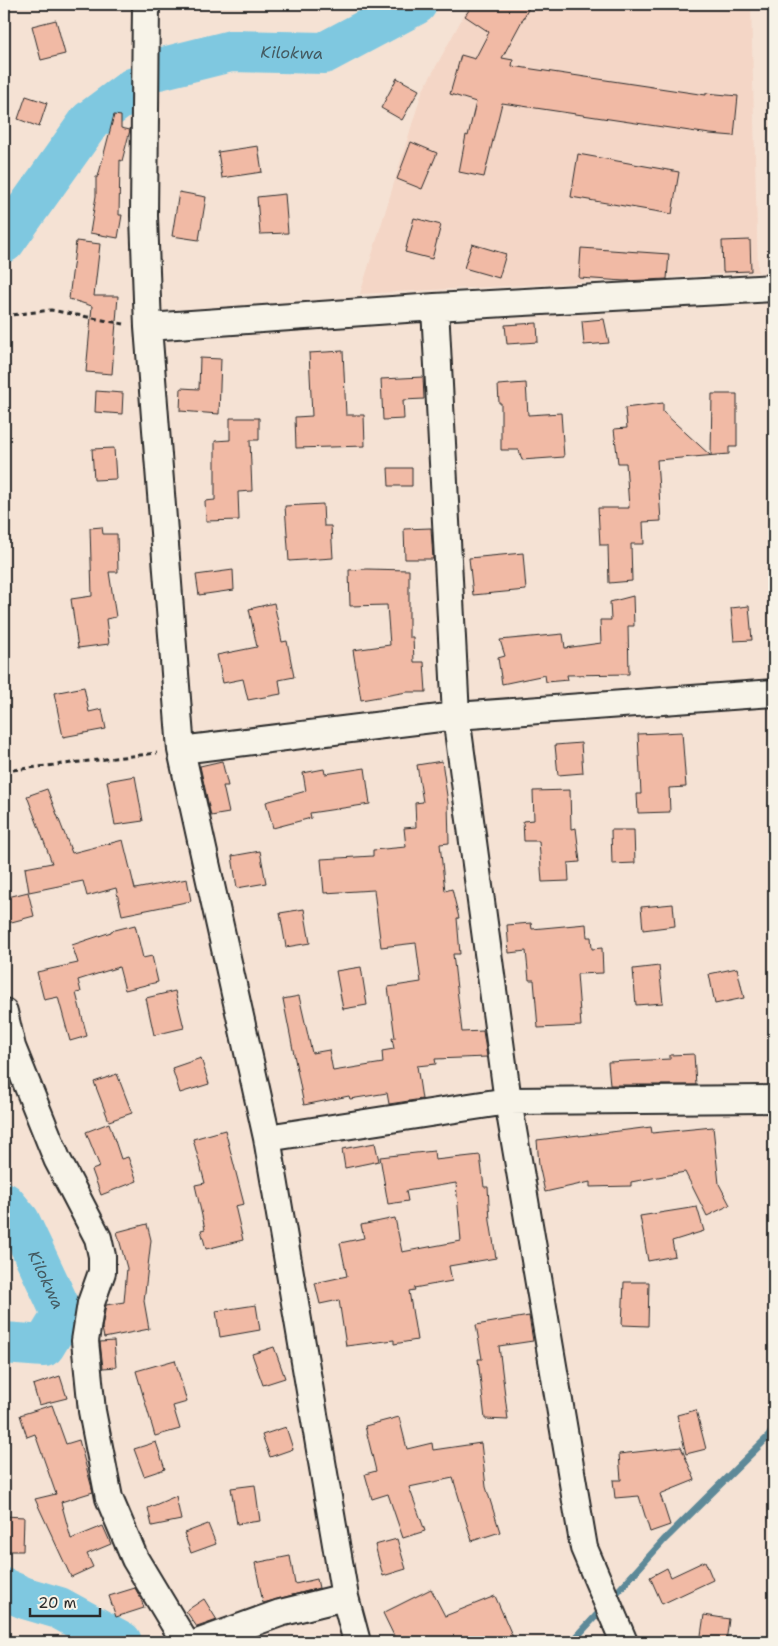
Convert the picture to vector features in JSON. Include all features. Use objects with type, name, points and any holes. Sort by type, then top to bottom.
[{"type":"street","points":[[146,4],[144,216],[148,327],[181,750],[267,1138],[345,1597],[357,1642]]},
{"type":"street","points":[[148,327],[435,307],[774,288]]},
{"type":"street","points":[[435,307],[456,716],[508,1101],[584,1548],[624,1642]]},
{"type":"street","points":[[181,750],[456,716],[774,693]]},
{"type":"street","points":[[4,1012],[12,1047],[57,1159],[98,1238],[102,1256],[102,1272],[91,1304],[85,1341],[92,1411],[110,1498],[135,1559],[185,1642]]},
{"type":"street","points":[[267,1138],[508,1101],[774,1100]]},
{"type":"street","points":[[200,1642],[280,1613],[345,1597]]},
{"type":"path","points":[[4,316],[51,310],[108,322],[148,327]]},
{"type":"path","points":[[4,772],[181,750]]},
{"type":"shaded area","points":[[470,4],[751,4],[758,272],[360,294],[422,92]]},
{"type":"building","points":[[473,4],[531,4],[502,58],[513,60],[512,66],[706,95],[706,93],[738,96],[734,136],[502,103],[484,177],[459,172],[466,135],[468,136],[476,102],[450,94],[461,55],[475,59],[489,32],[465,16]]},
{"type":"building","points":[[56,20],[65,54],[41,60],[32,26]]},
{"type":"building","points":[[397,78],[419,90],[402,120],[381,108]]},
{"type":"building","points":[[26,96],[47,103],[39,127],[18,119]]},
{"type":"building","points":[[114,115],[121,116],[121,128],[130,130],[122,161],[120,160],[119,215],[122,215],[118,238],[90,233],[96,196],[96,177],[98,177]]},
{"type":"building","points":[[411,142],[437,153],[422,189],[397,179]]},
{"type":"building","points":[[258,146],[262,172],[222,178],[218,152]]},
{"type":"building","points":[[578,154],[679,172],[672,214],[571,197]]},
{"type":"building","points":[[179,192],[206,197],[199,240],[172,236]]},
{"type":"building","points":[[285,194],[288,233],[260,234],[257,197]]},
{"type":"building","points":[[414,218],[441,225],[432,259],[405,252]]},
{"type":"building","points":[[750,240],[751,271],[723,272],[722,241]]},
{"type":"building","points":[[76,241],[100,244],[94,296],[118,296],[112,374],[86,372],[92,306],[69,299]]},
{"type":"building","points":[[472,244],[506,254],[499,278],[464,268]]},
{"type":"building","points":[[581,248],[669,254],[667,279],[624,281],[579,278]]},
{"type":"building","points":[[604,319],[609,343],[584,345],[582,321]]},
{"type":"building","points":[[537,323],[538,342],[507,344],[505,325]]},
{"type":"building","points":[[343,351],[346,415],[364,415],[365,446],[296,448],[295,417],[312,416],[309,353]]},
{"type":"building","points":[[200,358],[221,359],[219,414],[180,411],[181,388],[199,389]]},
{"type":"building","points":[[423,377],[424,399],[403,400],[404,419],[383,420],[381,379]]},
{"type":"building","points":[[526,383],[528,415],[561,413],[564,457],[522,460],[519,450],[501,450],[501,403],[499,403],[498,385]]},
{"type":"building","points":[[96,391],[123,393],[122,414],[95,412]]},
{"type":"building","points":[[712,394],[737,394],[737,447],[729,447],[729,454],[711,455]]},
{"type":"building","points":[[663,403],[663,412],[710,456],[657,460],[661,521],[643,522],[644,544],[631,544],[632,581],[609,583],[608,545],[600,545],[598,508],[629,508],[626,463],[618,463],[614,429],[627,428],[625,408]]},
{"type":"building","points":[[230,418],[259,418],[259,440],[250,440],[252,491],[238,492],[239,520],[206,521],[205,501],[215,500],[215,441],[230,440]]},
{"type":"building","points":[[114,448],[116,479],[94,480],[92,449]]},
{"type":"building","points":[[388,468],[412,468],[412,486],[389,486]]},
{"type":"building","points":[[323,504],[324,526],[331,526],[333,558],[289,561],[285,506]]},
{"type":"building","points":[[102,527],[103,534],[117,534],[118,572],[109,572],[116,617],[106,619],[109,644],[78,648],[71,599],[92,596],[90,528]]},
{"type":"building","points":[[431,528],[433,559],[405,559],[404,529]]},
{"type":"building","points":[[523,553],[526,590],[473,595],[469,558]]},
{"type":"building","points":[[233,570],[234,590],[199,595],[196,575]]},
{"type":"building","points":[[349,570],[409,570],[409,637],[413,637],[414,662],[424,662],[426,692],[407,692],[361,700],[353,650],[390,645],[387,605],[350,606]]},
{"type":"building","points":[[633,596],[634,626],[628,626],[629,674],[567,675],[568,680],[546,682],[545,675],[502,684],[498,658],[505,656],[500,640],[563,634],[565,648],[601,643],[600,620],[611,620],[610,602]]},
{"type":"building","points":[[274,603],[282,642],[287,641],[294,677],[279,680],[281,694],[248,700],[243,679],[223,683],[217,655],[257,647],[249,609]]},
{"type":"building","points":[[749,606],[752,640],[734,641],[731,608]]},
{"type":"building","points":[[84,687],[89,712],[102,709],[106,729],[63,737],[54,693]]},
{"type":"building","points":[[682,732],[686,787],[669,788],[670,812],[638,813],[637,794],[641,794],[638,734]]},
{"type":"building","points":[[581,743],[583,773],[558,775],[555,745]]},
{"type":"building","points":[[222,761],[228,786],[223,786],[229,813],[211,816],[200,766]]},
{"type":"building","points":[[442,761],[448,803],[449,843],[440,844],[445,891],[452,889],[459,918],[457,918],[460,954],[453,954],[462,1032],[483,1031],[487,1057],[435,1059],[436,1064],[417,1066],[422,1099],[389,1104],[387,1093],[350,1099],[349,1096],[304,1105],[283,999],[299,996],[312,1053],[329,1050],[333,1071],[383,1063],[382,1051],[394,1049],[392,1038],[395,1038],[388,987],[421,982],[416,943],[381,947],[374,890],[324,893],[321,859],[373,856],[373,850],[406,847],[404,828],[416,827],[415,803],[423,802],[417,765]]},
{"type":"building","points":[[365,768],[370,804],[310,813],[311,818],[273,828],[266,802],[306,791],[303,773],[324,769],[325,774]]},
{"type":"building","points":[[135,776],[143,821],[115,825],[107,781]]},
{"type":"building","points":[[47,789],[72,853],[123,840],[135,889],[187,879],[191,901],[122,915],[116,888],[87,896],[83,881],[29,892],[25,868],[52,863],[27,796]]},
{"type":"building","points":[[570,790],[571,829],[576,828],[580,862],[568,863],[569,881],[542,882],[539,841],[524,841],[523,821],[534,820],[533,791]]},
{"type":"building","points":[[611,830],[634,830],[635,863],[612,864]]},
{"type":"building","points":[[260,851],[266,883],[237,888],[232,856]]},
{"type":"building","points":[[28,892],[34,916],[4,924],[4,898]]},
{"type":"building","points":[[673,904],[675,926],[643,930],[641,907]]},
{"type":"building","points":[[304,909],[310,943],[286,947],[280,913]]},
{"type":"building","points":[[531,923],[532,929],[586,924],[587,937],[591,937],[592,949],[602,948],[603,973],[577,974],[581,1026],[538,1028],[534,980],[529,980],[526,951],[509,953],[507,925]]},
{"type":"building","points":[[135,925],[143,958],[152,956],[158,982],[125,990],[119,967],[78,980],[81,992],[76,993],[87,1036],[70,1041],[58,997],[44,1000],[37,972],[78,963],[72,945],[111,931]]},
{"type":"building","points":[[659,966],[663,1003],[636,1005],[633,969]]},
{"type":"building","points":[[361,967],[367,1005],[343,1009],[336,971]]},
{"type":"building","points":[[737,968],[744,998],[715,1004],[709,974]]},
{"type":"building","points":[[175,991],[184,1028],[154,1035],[146,998]]},
{"type":"building","points":[[694,1054],[696,1085],[610,1085],[608,1062],[670,1059],[670,1055]]},
{"type":"building","points":[[201,1058],[209,1084],[180,1093],[172,1068]]},
{"type":"building","points":[[117,1074],[132,1113],[109,1121],[94,1082]]},
{"type":"building","points":[[109,1123],[121,1159],[128,1157],[137,1181],[101,1195],[92,1170],[100,1167],[86,1132]]},
{"type":"building","points":[[651,1127],[652,1133],[713,1127],[719,1184],[730,1205],[707,1216],[685,1172],[631,1182],[631,1186],[590,1187],[590,1182],[545,1192],[539,1165],[537,1140]]},
{"type":"building","points":[[225,1130],[244,1204],[235,1206],[243,1240],[206,1249],[201,1230],[205,1229],[195,1185],[205,1183],[193,1139]]},
{"type":"building","points":[[375,1143],[379,1161],[345,1168],[342,1149]]},
{"type":"building","points":[[434,1151],[435,1160],[480,1155],[484,1187],[488,1187],[490,1221],[496,1258],[449,1266],[452,1281],[414,1288],[415,1290],[409,1291],[417,1340],[394,1344],[394,1340],[346,1346],[339,1300],[320,1304],[315,1283],[347,1276],[340,1243],[364,1238],[361,1225],[395,1218],[402,1252],[461,1241],[456,1183],[406,1191],[408,1201],[388,1204],[380,1157]]},
{"type":"building","points":[[697,1207],[704,1231],[672,1241],[675,1256],[648,1261],[640,1216]]},
{"type":"building","points":[[147,1224],[151,1240],[144,1301],[149,1329],[104,1338],[102,1328],[106,1305],[124,1302],[127,1268],[117,1232]]},
{"type":"building","points":[[624,1282],[649,1282],[648,1326],[622,1325]]},
{"type":"building","points":[[256,1305],[260,1330],[220,1337],[216,1311]]},
{"type":"building","points":[[529,1316],[533,1341],[499,1346],[508,1420],[485,1419],[478,1359],[482,1359],[476,1325]]},
{"type":"building","points":[[114,1341],[116,1367],[103,1368],[100,1342]]},
{"type":"building","points":[[274,1347],[285,1378],[263,1385],[252,1354]]},
{"type":"building","points":[[175,1360],[187,1402],[173,1406],[180,1429],[155,1436],[136,1371]]},
{"type":"building","points":[[60,1376],[67,1398],[39,1405],[33,1385]]},
{"type":"building","points":[[52,1405],[66,1444],[79,1440],[93,1492],[61,1502],[71,1539],[103,1526],[111,1544],[87,1554],[93,1567],[71,1577],[35,1499],[56,1494],[35,1434],[27,1437],[20,1415]]},
{"type":"building","points":[[696,1410],[706,1449],[686,1454],[677,1415]]},
{"type":"building","points":[[399,1417],[407,1449],[432,1443],[433,1450],[481,1443],[486,1487],[500,1532],[472,1541],[453,1478],[409,1487],[425,1531],[403,1538],[388,1494],[372,1499],[365,1474],[376,1471],[365,1426]]},
{"type":"building","points":[[286,1427],[293,1449],[270,1457],[262,1435]]},
{"type":"building","points":[[156,1442],[165,1469],[144,1476],[134,1449]]},
{"type":"building","points":[[681,1447],[695,1480],[660,1494],[670,1525],[650,1532],[639,1496],[615,1498],[613,1480],[621,1480],[619,1454]]},
{"type":"building","points":[[255,1485],[260,1521],[237,1524],[231,1488]]},
{"type":"building","points":[[176,1496],[181,1520],[152,1526],[148,1508]]},
{"type":"building","points":[[4,1516],[24,1517],[23,1551],[4,1551]]},
{"type":"building","points":[[208,1524],[216,1544],[191,1553],[184,1533]]},
{"type":"building","points":[[397,1539],[406,1569],[383,1576],[375,1545]]},
{"type":"building","points":[[290,1556],[295,1584],[317,1579],[319,1588],[263,1603],[255,1563]]},
{"type":"building","points":[[705,1561],[713,1580],[662,1604],[650,1577],[667,1568],[671,1577]]},
{"type":"building","points":[[135,1588],[144,1608],[116,1617],[109,1596]]},
{"type":"building","points":[[431,1589],[445,1616],[495,1596],[515,1642],[397,1642],[383,1613]]},
{"type":"building","points":[[204,1599],[217,1620],[197,1627],[186,1611]]},
{"type":"building","points":[[704,1615],[729,1619],[726,1642],[700,1642]]},
{"type":"waterway","name":"Kilokwa","points":[[159,69],[231,51],[324,53],[416,4]]},
{"type":"waterway","name":"Kilokwa","points":[[4,242],[90,121],[134,88]]},
{"type":"waterway","name":"Kilokwa","points":[[4,1203],[19,1221],[63,1315],[44,1346],[4,1343]]},
{"type":"waterway","points":[[611,1599],[664,1540],[769,1436],[774,1427]]},
{"type":"waterway","name":"Kilokwa","points":[[4,1589],[25,1598],[59,1608],[121,1642]]},
{"type":"waterway","points":[[572,1642],[604,1607]]}]
